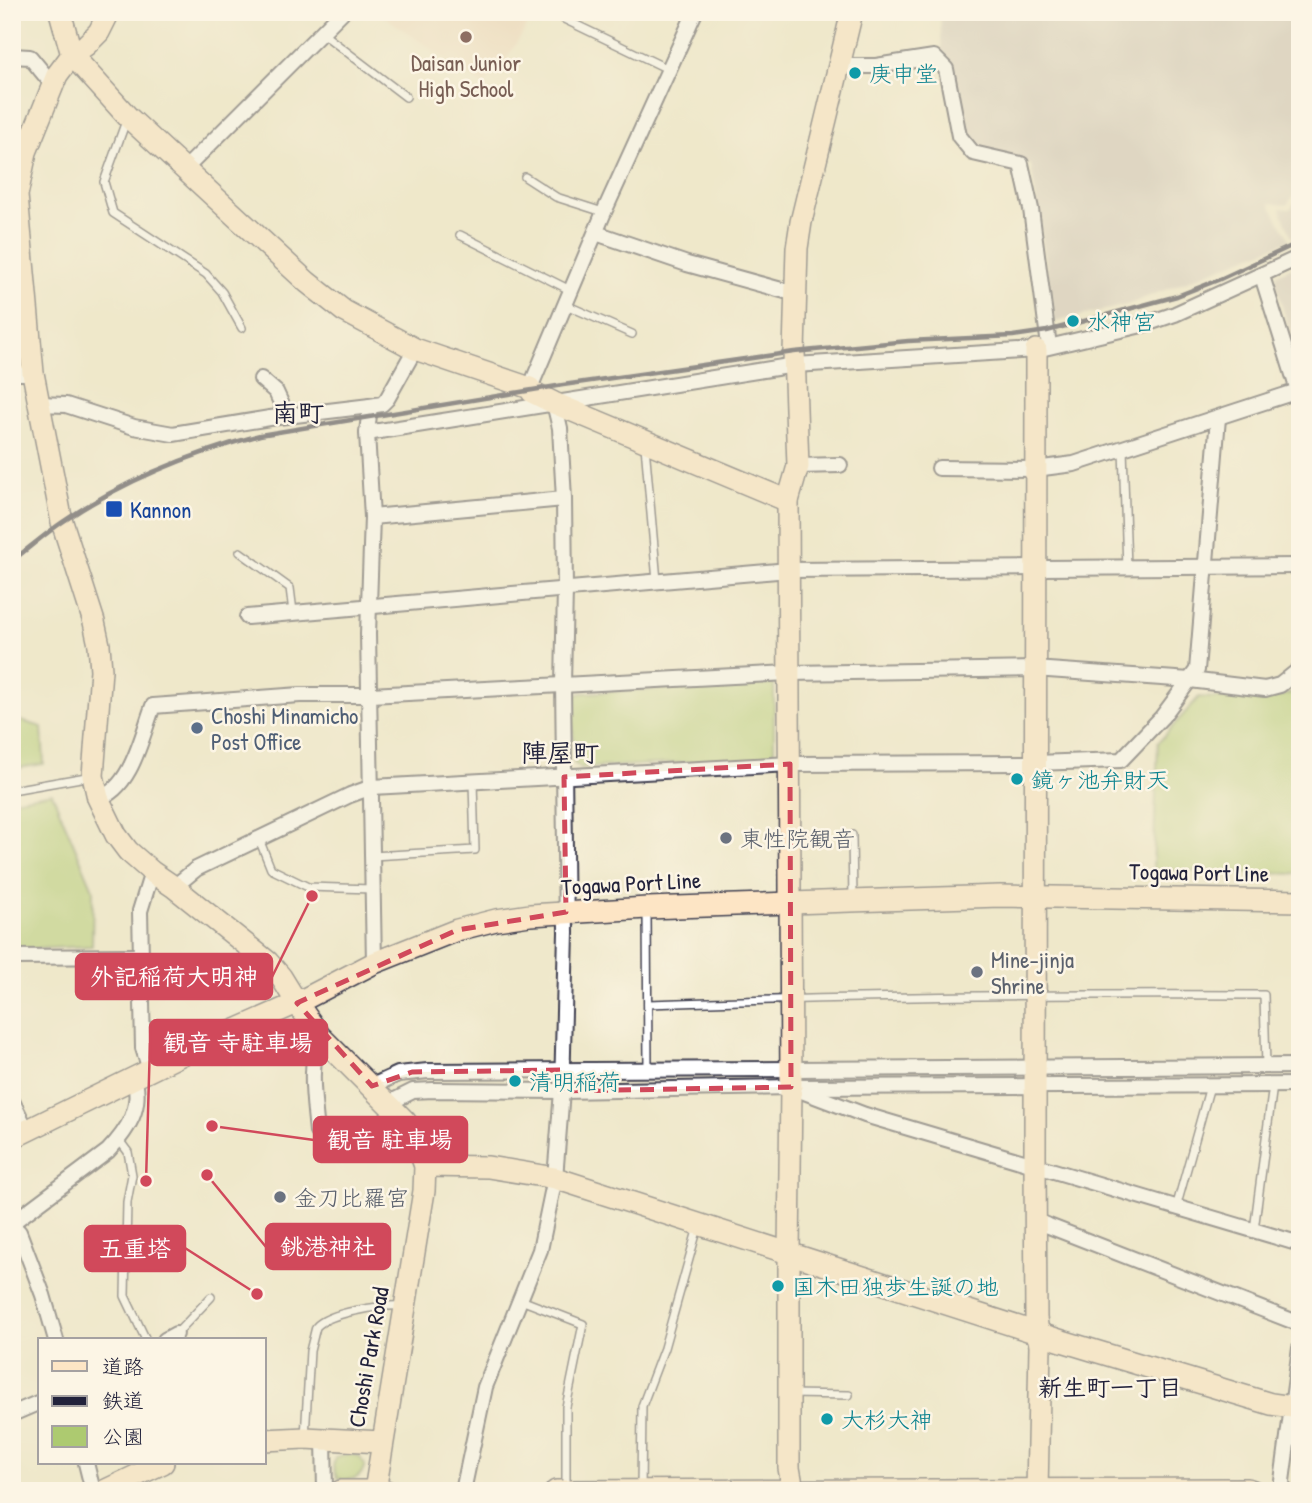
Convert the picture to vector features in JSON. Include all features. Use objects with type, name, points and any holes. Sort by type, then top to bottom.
[{"type":"street","points":[[60,12],[72,55],[128,117],[316,289],[344,311],[415,349],[530,388],[532,392],[554,403],[788,501]]},
{"type":"street","name":"Choshi Park Road","points":[[109,12],[99,32],[86,46],[72,55],[53,85],[26,152],[14,195],[23,373],[39,404],[62,522],[99,645],[101,670],[93,776],[98,798],[116,835],[128,851],[268,962],[281,976],[320,1036],[405,1121],[414,1136],[425,1167],[424,1191],[382,1442],[314,1438],[266,1440]]},
{"type":"street","points":[[184,170],[342,12]]},
{"type":"street","points":[[530,388],[604,212],[671,70],[695,12]]},
{"type":"street","points":[[793,1490],[789,1468],[791,998],[788,501],[798,466],[795,365],[797,248],[852,12]]},
{"type":"street","points":[[12,56],[30,57],[53,85]]},
{"type":"street","points":[[838,66],[876,66],[934,57],[947,69],[959,136],[973,153],[1021,164],[1031,209],[1042,348],[1035,470],[1034,568],[1037,1490]]},
{"type":"street","points":[[596,233],[687,264],[796,294]]},
{"type":"street","points":[[367,433],[795,365],[1042,348],[1146,324],[1175,314],[1300,257]]},
{"type":"street","points":[[939,468],[1035,470],[1074,464],[1299,394],[1262,276]]},
{"type":"street","points":[[39,404],[66,405],[134,427],[173,434],[287,416],[370,407],[382,404],[387,399],[415,349]]},
{"type":"street","points":[[261,379],[276,392],[287,416]]},
{"type":"street","points":[[463,1491],[485,1387],[540,1250],[555,1178],[562,1091],[566,912],[563,684],[565,499],[560,428],[554,403]]},
{"type":"street","points":[[370,407],[367,433],[372,517],[368,606],[374,963]]},
{"type":"street","points":[[174,887],[196,869],[372,787],[790,764],[1121,760],[1162,717],[1197,670],[1218,418]]},
{"type":"street","points":[[798,466],[840,465]]},
{"type":"street","points":[[372,517],[565,499]]},
{"type":"street","points":[[247,617],[789,570],[1300,566]]},
{"type":"street","points":[[98,798],[120,785],[153,706],[300,695],[370,695],[789,673],[1034,668],[1190,680],[1265,689],[1280,685],[1299,669],[1300,661]]},
{"type":"street","points":[[55,1338],[19,1232],[12,1224],[108,1151],[119,1140],[138,1102],[143,1048],[139,911],[152,872]]},
{"type":"street","name":"Togawa Port Line","points":[[20,1134],[297,1003],[374,963],[457,930],[496,920],[566,912],[853,900],[1037,896],[1300,901]]},
{"type":"street","points":[[12,957],[140,956]]},
{"type":"street","points":[[317,1132],[313,1065],[320,1036]]},
{"type":"street","points":[[389,1103],[413,1091],[433,1090],[562,1091],[791,1078],[1036,1076],[1300,1066]]},
{"type":"street","points":[[372,1086],[391,1076],[412,1072],[648,1070],[791,1078],[865,1115],[1300,1244]]},
{"type":"street","points":[[1036,1076],[1210,1086],[1300,1085]]},
{"type":"street","points":[[12,1101],[20,1134]]},
{"type":"street","points":[[425,1167],[488,1167],[555,1178],[1038,1333],[1271,1405],[1295,1407]]},
{"type":"street","points":[[1036,1221],[1300,1324]]},
{"type":"street","points":[[1283,1491],[1282,1481],[1295,1407],[1300,1348]]},
{"type":"street","points":[[12,1414],[38,1403]]},
{"type":"street","points":[[314,1438],[324,1491]]},
{"type":"street","points":[[375,1490],[382,1442]]},
{"type":"street","points":[[86,1464],[93,1491]]},
{"type":"street","points":[[104,1491],[161,1464]]},
{"type":"street","points":[[341,1491],[386,1491]]},
{"type":"street","points":[[556,1491],[1253,1491]]},
{"type":"lane","points":[[564,19],[671,70]]},
{"type":"lane","points":[[322,33],[406,97]]},
{"type":"lane","points":[[128,117],[104,182],[113,214],[206,274],[222,292],[242,328]]},
{"type":"lane","points":[[525,177],[556,197],[604,212]]},
{"type":"lane","points":[[460,235],[572,291]]},
{"type":"lane","points":[[566,305],[632,334]]},
{"type":"lane","points":[[644,442],[657,581]]},
{"type":"lane","points":[[1123,449],[1127,569]]},
{"type":"lane","points":[[240,552],[290,588],[293,612]]},
{"type":"lane","points":[[12,790],[93,776]]},
{"type":"lane","points":[[371,856],[475,850],[473,782]]},
{"type":"lane","points":[[852,835],[853,900]]},
{"type":"lane","points":[[259,839],[271,869],[308,887],[372,889]]},
{"type":"lane","points":[[647,908],[648,1070]]},
{"type":"lane","points":[[648,1004],[791,998],[1035,994],[1264,995],[1266,1066]]},
{"type":"lane","points":[[1254,1230],[1273,1084]]},
{"type":"lane","points":[[1175,1208],[1210,1086]]},
{"type":"lane","points":[[119,1140],[128,1152],[132,1175],[127,1202],[125,1296],[145,1338]]},
{"type":"lane","points":[[641,1490],[642,1406],[664,1348],[699,1225]]},
{"type":"lane","points":[[171,1337],[211,1297]]},
{"type":"lane","points":[[521,1300],[583,1324],[566,1407],[566,1490]]},
{"type":"lane","points":[[314,1438],[310,1351],[316,1327],[329,1317],[389,1305],[404,1306]]},
{"type":"lane","points":[[790,1394],[849,1395]]},
{"type":"highlighted area","points":[[790,764],[791,1087],[562,1091],[562,1070],[412,1072],[372,1086],[297,1003],[457,930],[566,912],[564,777]]},
{"type":"shaded area","name":"Daisan Junior High School","points":[[377,12],[536,12],[505,61],[483,85]]},
{"type":"shaded area","points":[[940,12],[1300,12],[1300,186],[1287,205],[1269,203],[1290,240],[1127,305],[1055,322],[1031,165],[977,147],[963,130],[954,68],[942,56]]},
{"type":"shaded area","points":[[1300,195],[1300,247],[1296,248],[1280,208],[1290,209]]},
{"type":"shaded area","points":[[1300,263],[1300,368],[1275,281],[1277,274]]},
{"type":"green space","points":[[12,652],[14,719],[42,727],[44,764],[12,769]]},
{"type":"green space","points":[[774,684],[774,758],[580,768],[574,763],[572,698],[581,693]]},
{"type":"green space","points":[[1300,689],[1300,874],[1153,870],[1158,743],[1199,697],[1264,699]]},
{"type":"green space","points":[[52,793],[93,889],[92,946],[12,950],[12,800]]},
{"type":"green space","points":[[347,1454],[358,1456],[365,1465],[358,1476],[346,1480],[337,1478],[333,1467],[335,1458]]},
{"type":"railway","points":[[12,561],[64,521],[110,493],[183,460],[260,435],[563,385],[794,352],[908,341],[1013,336],[1047,331],[1177,296],[1300,242]]},
{"type":"place","name":"Daisan Junior High School","points":[[466,37]]},
{"type":"place","name":"庚申堂","points":[[855,73]]},
{"type":"place","name":"水神宮","points":[[1073,321]]},
{"type":"place","name":"Kannon","points":[[114,509]]},
{"type":"place","name":"Choshi Minamicho Post Office","points":[[197,728]]},
{"type":"place","name":"鏡ヶ池弁財天","points":[[1017,779]]},
{"type":"place","name":"東性院観音","points":[[726,838]]},
{"type":"place","name":"外記稲荷大明神","points":[[312,896]]},
{"type":"place","name":"Mine-jinja Shrine","points":[[977,972]]},
{"type":"place","name":"清明稲荷","points":[[515,1081]]},
{"type":"place","name":"観音 駐車場","points":[[212,1126]]},
{"type":"place","name":"銚港神社","points":[[207,1175]]},
{"type":"place","name":"観音 寺駐車場","points":[[146,1181]]},
{"type":"place","name":"金刀比羅宮","points":[[280,1197]]},
{"type":"place","name":"国木田独歩生誕の地","points":[[778,1286]]},
{"type":"place","name":"五重塔","points":[[257,1294]]},
{"type":"place","name":"大杉大神","points":[[827,1419]]},
{"type":"district","name":"南町","points":[[298,412]]},
{"type":"district","name":"陣屋町","points":[[560,752]]},
{"type":"district","name":"新生町一丁目","points":[[1110,1387]]}]
